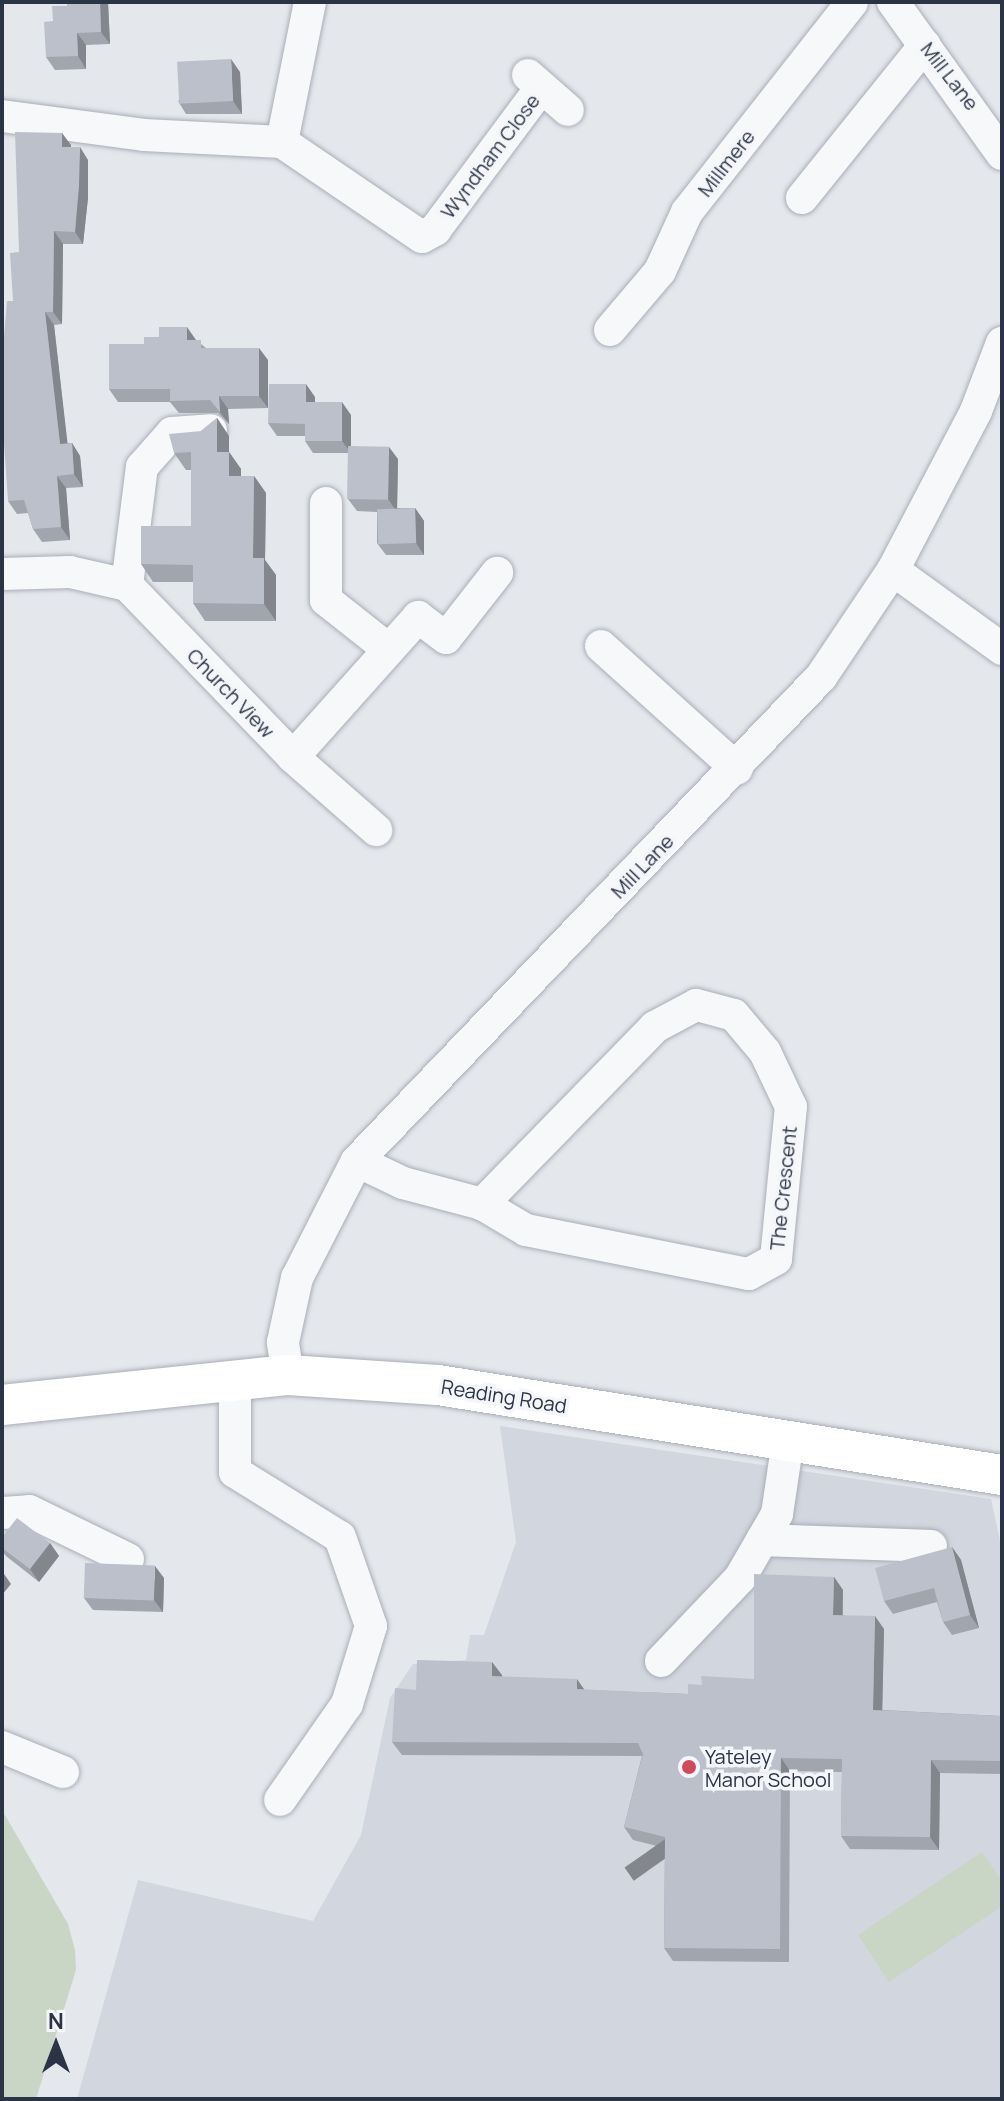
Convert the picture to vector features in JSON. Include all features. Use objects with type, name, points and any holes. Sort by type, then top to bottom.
[{"type":"main road","name":"Reading Road","points":[[2,1405],[235,1378],[288,1375],[438,1385],[1002,1475]]},
{"type":"street","points":[[2,116],[144,135],[282,142],[310,2]]},
{"type":"street","name":"Millmere","points":[[610,330],[660,271],[687,212],[852,2]]},
{"type":"street","name":"Mill Lane","points":[[893,2],[1002,154]]},
{"type":"street","points":[[802,198],[925,45]]},
{"type":"street","name":"Wyndham Close","points":[[282,142],[422,237],[435,230],[534,82],[568,110]]},
{"type":"street","name":"Mill Lane","points":[[288,1375],[283,1342],[297,1278],[357,1161],[737,769],[821,677],[893,570],[976,411],[1002,343]]},
{"type":"street","points":[[2,574],[70,572],[127,585],[142,467],[155,446],[172,433],[211,430]]},
{"type":"street","points":[[326,503],[326,600],[388,649]]},
{"type":"street","points":[[893,570],[1002,649]]},
{"type":"street","points":[[293,757],[418,617],[446,638],[497,573]]},
{"type":"street","name":"Church View","points":[[127,585],[293,757],[376,830]]},
{"type":"street","points":[[601,646],[737,769]]},
{"type":"street","name":"The Crescent","points":[[357,1161],[403,1183],[482,1204],[526,1230],[749,1274],[776,1259],[791,1107],[765,1052],[734,1015],[696,1005],[655,1027],[482,1204]]},
{"type":"street","points":[[235,1378],[235,1472],[340,1537],[371,1626],[347,1704],[280,1800]]},
{"type":"street","points":[[661,1661],[740,1578],[777,1514],[788,1440]]},
{"type":"street","points":[[2,1513],[29,1511],[128,1559]]},
{"type":"street","points":[[762,1540],[931,1546]]},
{"type":"street","points":[[2,1747],[63,1772]]},
{"type":"shaded area","name":"Yateley Manor School","points":[[500,1426],[991,1499],[1002,1550],[1002,2099],[77,2099],[138,1880],[313,1921],[361,1835],[390,1698],[413,1664],[466,1660],[470,1635],[484,1635],[516,1542]]},
{"type":"green space","points":[[2,1810],[68,1924],[75,1950],[76,1970],[36,2099],[2,2099]]},
{"type":"green space","points":[[982,1852],[1002,1881],[1002,1906],[889,1982],[858,1935]]},
{"type":"building","points":[[67,2],[100,2],[101,32],[77,33],[78,56],[46,57],[44,22],[53,21],[52,6],[67,6]]},
{"type":"building","points":[[231,59],[233,101],[179,104],[177,62]]},
{"type":"building","points":[[15,132],[62,133],[62,147],[80,147],[75,232],[54,231],[53,312],[45,312],[60,444],[72,443],[74,474],[57,476],[61,527],[33,529],[24,500],[8,501],[2,361],[7,301],[13,301],[10,253],[19,252]]},
{"type":"building","points":[[159,327],[187,327],[187,340],[201,340],[201,348],[259,348],[259,396],[219,396],[220,412],[210,400],[170,401],[170,389],[109,389],[109,344],[144,344],[144,337],[159,337]]},
{"type":"building","points":[[269,384],[306,384],[306,402],[342,402],[342,441],[305,441],[305,424],[268,423]]},
{"type":"building","points":[[217,418],[217,452],[229,452],[229,476],[254,476],[253,558],[264,558],[264,604],[193,603],[193,565],[141,564],[141,526],[191,526],[191,452],[174,453],[169,434],[201,431]]},
{"type":"building","points":[[348,446],[389,447],[388,500],[347,499]]},
{"type":"building","points":[[415,508],[416,543],[378,544],[377,509]]},
{"type":"building","points":[[17,1518],[50,1543],[30,1569],[2,1548],[2,1537]]},
{"type":"building","points":[[952,1547],[970,1615],[943,1622],[934,1588],[884,1601],[875,1568]]},
{"type":"building","points":[[85,1563],[155,1565],[154,1600],[84,1598]]},
{"type":"building","points":[[754,1574],[834,1577],[833,1615],[875,1616],[873,1710],[1001,1716],[1001,1761],[931,1760],[930,1837],[841,1836],[842,1759],[781,1758],[780,1949],[664,1948],[665,1837],[624,1827],[643,1754],[638,1743],[392,1742],[395,1688],[416,1690],[417,1660],[492,1662],[492,1676],[577,1679],[577,1689],[688,1694],[688,1684],[702,1685],[701,1676],[754,1679]]},
{"type":"place","name":"Yateley Manor School","points":[[689,1767]]}]
